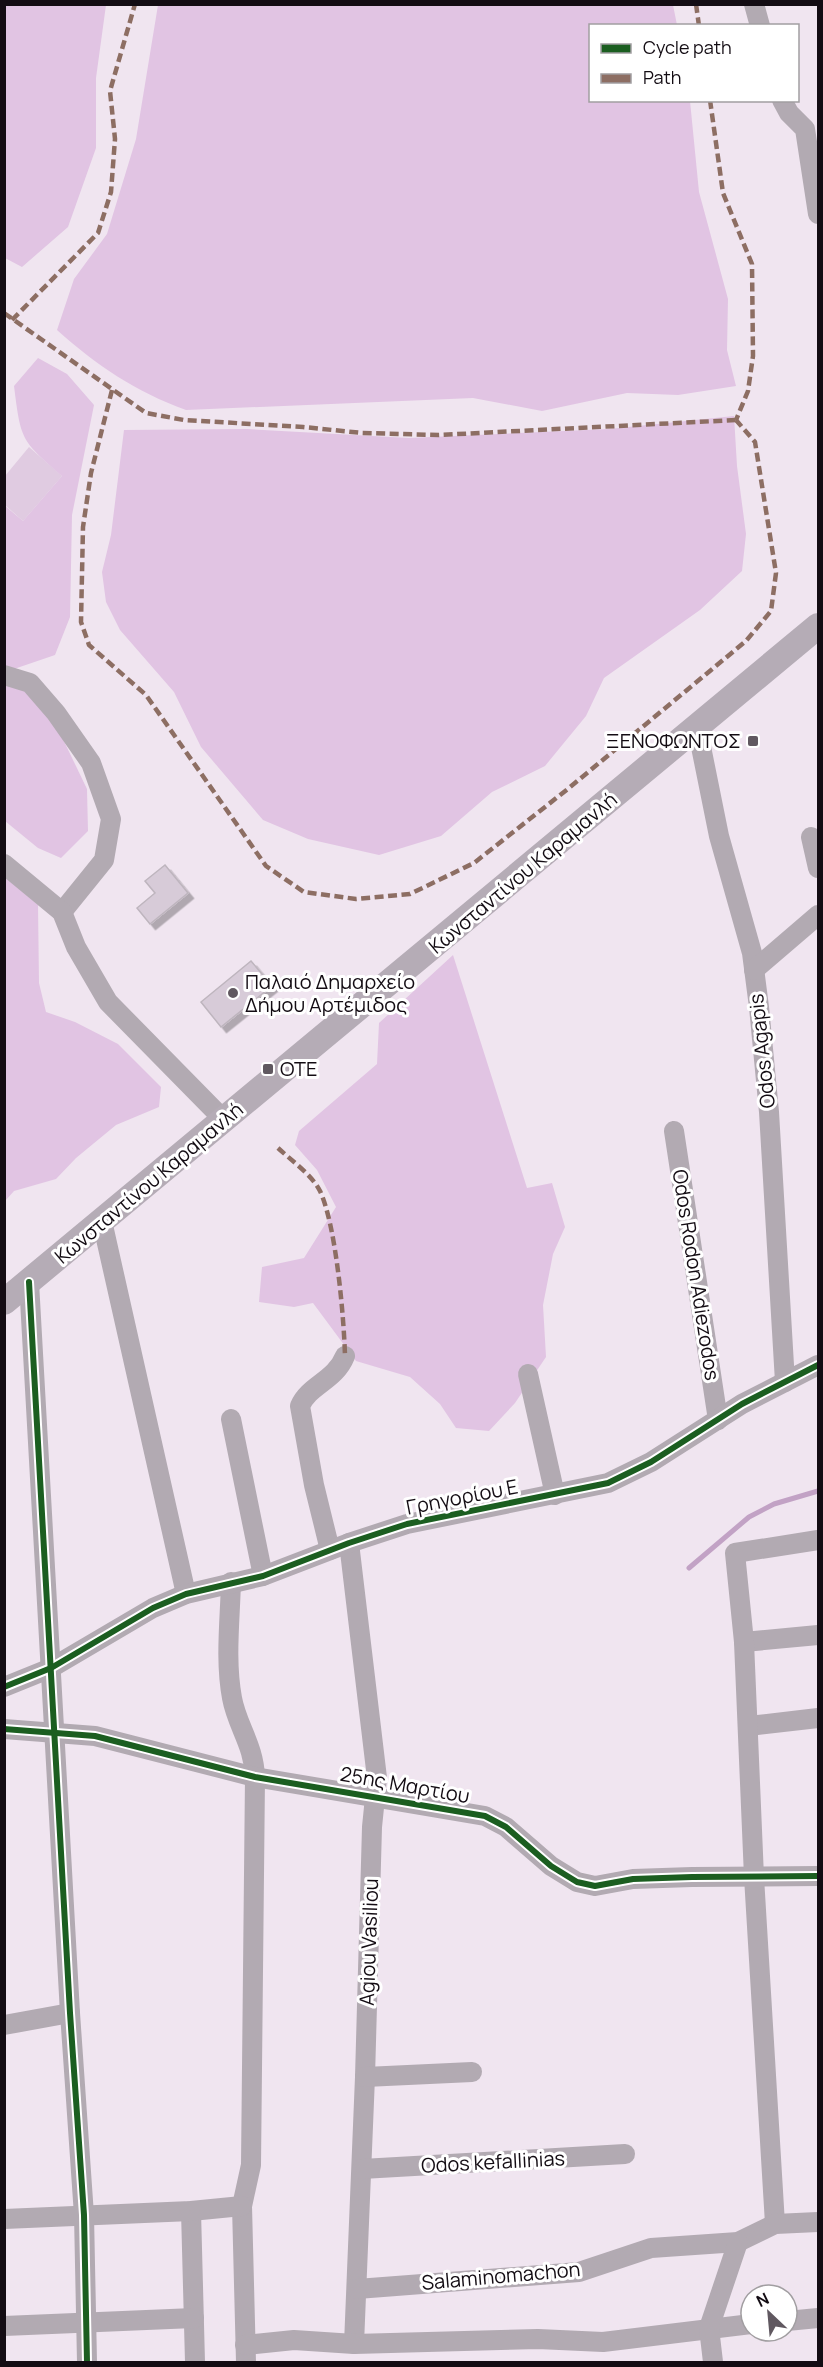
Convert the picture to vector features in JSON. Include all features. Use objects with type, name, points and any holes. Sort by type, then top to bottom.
[{"type":"main road","name":"Κωνσταντίνου Καραμανλή","points":[[4,1302],[698,727],[816,632]]},
{"type":"street","points":[[754,4],[759,24]]},
{"type":"street","points":[[783,102],[789,114],[812,128],[819,214]]},
{"type":"street","points":[[4,675],[30,683],[56,713],[91,763],[111,819],[105,860],[62,912]]},
{"type":"street","name":"Odos Agapis","points":[[698,727],[719,836],[754,970],[769,1112],[785,1382]]},
{"type":"street","points":[[811,837],[819,868]]},
{"type":"street","points":[[4,864],[62,912],[76,947],[108,1002],[224,1120]]},
{"type":"street","points":[[754,970],[819,915]]},
{"type":"street","name":"Odos Rodon Adiezodos","points":[[674,1131],[718,1419]]},
{"type":"street","points":[[102,1221],[186,1594]]},
{"type":"street","points":[[28,1282],[70,2013],[84,2215],[87,2362]]},
{"type":"street","points":[[330,1550],[314,1485],[300,1406],[304,1397],[325,1383],[341,1367],[345,1356]]},
{"type":"street","name":"Γρηγορίου Ε","points":[[4,1687],[51,1668],[153,1608],[186,1594],[263,1576],[349,1543],[407,1524],[608,1483],[651,1462],[718,1419],[819,1365]]},
{"type":"street","points":[[528,1374],[555,1495]]},
{"type":"street","points":[[231,1419],[263,1576]]},
{"type":"street","points":[[775,2224],[754,1877],[744,1642],[735,1553],[819,1540]]},
{"type":"street","name":"Agiou Vasiliou","points":[[349,1543],[377,1796],[372,1827],[362,2169],[354,2344]]},
{"type":"street","points":[[231,1582],[229,1669],[232,1699],[254,1755],[255,1777],[251,2164],[242,2206],[246,2354],[294,2340],[354,2344],[538,2338],[603,2342],[739,2325]]},
{"type":"street","points":[[744,1642],[819,1635]]},
{"type":"street","points":[[749,1726],[819,1718]]},
{"type":"street","name":"25ης Μαρτίου","points":[[4,1729],[54,1731],[144,1746],[255,1777],[485,1816],[506,1827],[576,1882],[595,1886],[633,1879],[819,1876]]},
{"type":"street","points":[[4,2025],[70,2013]]},
{"type":"street","points":[[365,2077],[472,2072]]},
{"type":"street","name":"Odos kefallinias","points":[[362,2169],[625,2154]]},
{"type":"street","points":[[4,2219],[191,2211],[242,2206]]},
{"type":"street","points":[[191,2211],[195,2362]]},
{"type":"street","name":"Salaminomachon","points":[[357,2289],[579,2271],[651,2248],[738,2242],[775,2224],[819,2222]]},
{"type":"street","points":[[713,2362],[709,2328],[738,2242]]},
{"type":"street","points":[[4,2326],[194,2318]]},
{"type":"street","points":[[799,2320],[819,2318]]},
{"type":"shaded area","points":[[4,5],[106,5],[96,78],[96,148],[68,227],[22,267],[5,258]]},
{"type":"shaded area","points":[[158,5],[673,5],[677,24],[589,24],[589,102],[690,102],[699,192],[728,299],[727,350],[736,386],[678,395],[627,393],[542,411],[473,398],[186,410],[168,403],[117,376],[57,330],[74,279],[107,234],[136,139]]},
{"type":"shaded area","points":[[38,358],[67,374],[94,405],[72,515],[70,617],[55,655],[14,669],[5,668],[4,505],[23,521],[62,476],[31,446],[21,429],[14,386]]},
{"type":"shaded area","points":[[734,416],[737,466],[746,534],[742,571],[700,610],[604,678],[586,716],[545,766],[492,792],[441,836],[379,855],[308,839],[263,820],[201,747],[174,692],[120,630],[106,602],[102,572],[111,535],[124,430],[247,429],[409,438],[609,429]]},
{"type":"shaded area","points":[[29,447],[62,476],[23,521],[5,505],[5,476]]},
{"type":"shaded area","points":[[4,679],[30,693],[61,735],[87,789],[88,831],[61,858],[38,848],[5,821]]},
{"type":"shaded area","points":[[5,877],[38,905],[39,983],[46,1012],[75,1022],[118,1044],[161,1087],[159,1107],[116,1125],[76,1158],[56,1179],[14,1191],[5,1201]]},
{"type":"shaded area","points":[[453,955],[527,1188],[552,1183],[565,1227],[553,1254],[543,1305],[546,1357],[515,1403],[489,1431],[456,1428],[440,1404],[410,1377],[356,1361],[313,1303],[294,1307],[259,1302],[262,1267],[304,1258],[336,1207],[317,1170],[295,1145],[299,1131],[377,1064],[379,1023]]},
{"type":"building","points":[[165,865],[188,893],[150,924],[137,908],[155,893],[145,881]]},
{"type":"building","points":[[251,961],[272,986],[221,1027],[201,1002]]},
{"type":"waterway","points":[[689,1568],[749,1517],[774,1504],[818,1491]]},
{"type":"marked path","points":[[12,320],[98,233],[111,192],[115,139],[110,91],[135,4]]},
{"type":"marked path","points":[[696,4],[699,24]]},
{"type":"marked path","points":[[710,102],[723,193],[752,264],[753,356],[748,391],[736,420]]},
{"type":"marked path","points":[[4,313],[146,413],[184,420],[362,433],[439,435],[736,420]]},
{"type":"marked path","points":[[112,390],[91,473],[83,527],[81,622],[89,645],[146,695],[266,866],[304,892],[356,899],[410,894],[474,863],[569,788],[746,641],[771,611],[776,573],[755,442],[736,420]]},
{"type":"marked path","points":[[278,1148],[312,1179],[326,1206],[335,1248],[345,1356]]},
{"type":"cycle path","points":[[29,1282],[70,2013],[84,2215],[87,2362]]},
{"type":"cycle path","points":[[4,1687],[51,1668],[153,1608],[186,1594],[263,1576],[349,1543],[407,1524],[608,1483],[651,1462],[742,1404],[818,1365]]},
{"type":"cycle path","points":[[4,1729],[95,1736],[255,1777],[485,1816],[506,1827],[551,1866],[577,1882],[595,1886],[633,1879],[818,1876]]},
{"type":"place","name":"ΞΕΝΟΦΩΝΤΟΣ","points":[[753,741]]},
{"type":"place","name":"Παλαιό Δημαρχείο Δήμου Αρτέμιδος","points":[[233,993]]},
{"type":"place","name":"ΟΤΕ","points":[[268,1069]]}]
